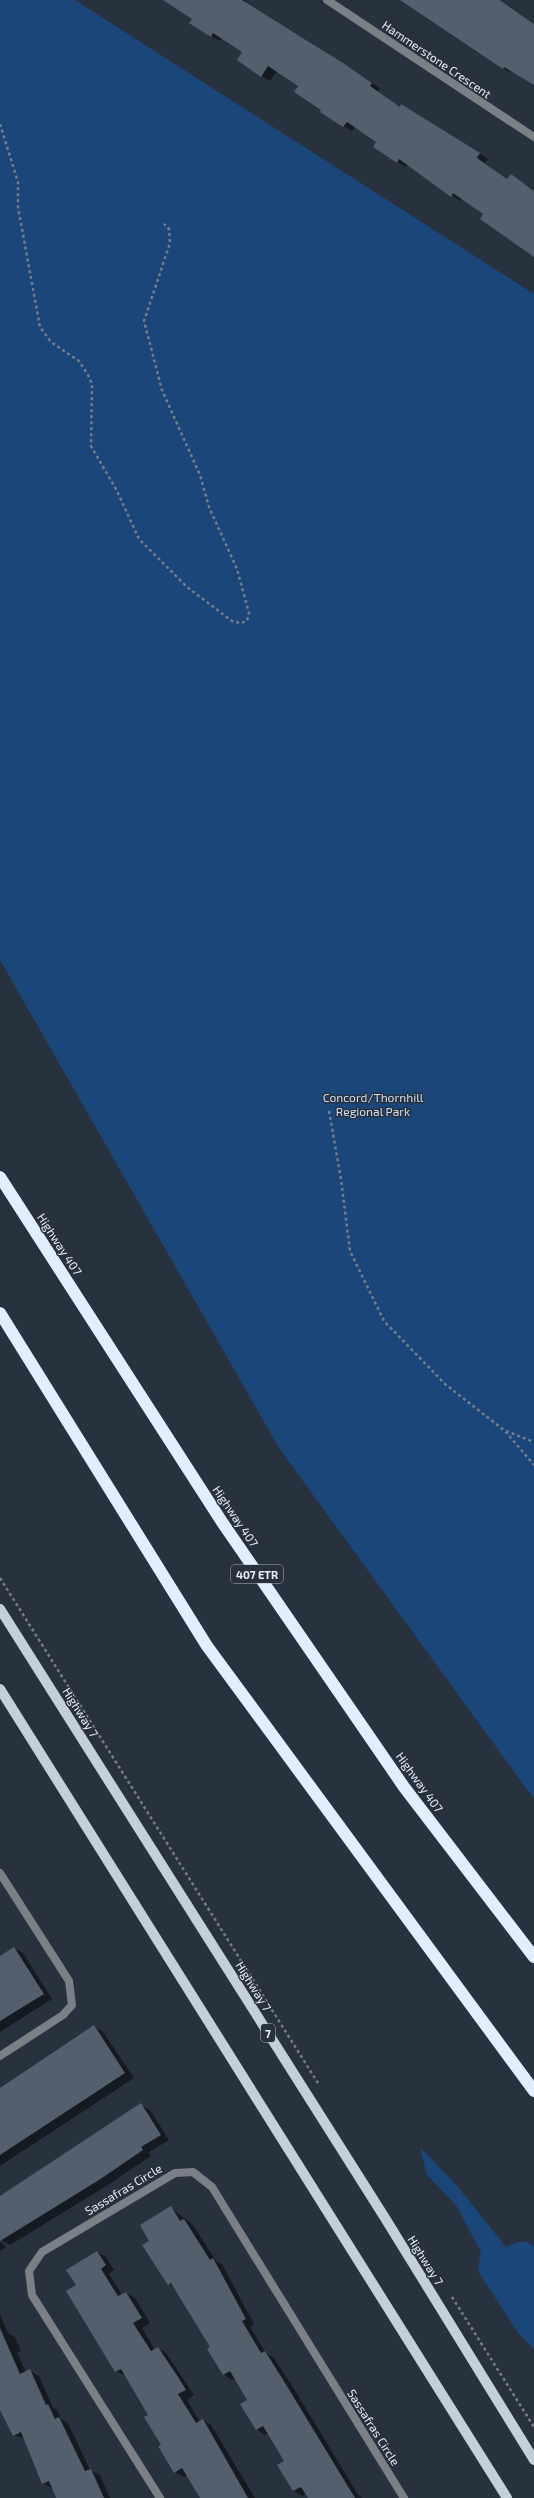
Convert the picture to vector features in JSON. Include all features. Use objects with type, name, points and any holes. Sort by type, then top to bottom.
[{"type":"highway","name":"Highway 407","points":[[0,1177],[226,1528],[404,1787],[534,1958]]},
{"type":"highway","points":[[0,1313],[207,1646],[534,2091]]},
{"type":"main road","name":"Highway 7","points":[[0,1609],[385,2218],[534,2460]]},
{"type":"main road","points":[[0,1689],[507,2498]]},
{"type":"street","name":"Hammerstone Crescent","points":[[327,0],[534,137]]},
{"type":"street","points":[[0,1873],[69,1980],[72,2005],[64,2015],[0,2056]]},
{"type":"street","name":"Sassafras Circle","points":[[160,2498],[32,2295],[30,2271],[42,2252],[175,2172],[194,2172],[212,2187],[404,2498]]},
{"type":"path","points":[[0,124],[18,182],[18,207],[40,327],[51,342],[79,361],[92,384],[91,446],[117,491],[139,539],[187,587],[232,621],[240,623],[247,621],[249,613],[238,574],[209,507],[200,474],[162,390],[144,321],[170,243],[169,229],[164,224]]},
{"type":"path","points":[[329,1112],[341,1179],[350,1251],[384,1321],[444,1384],[505,1431],[534,1465]]},
{"type":"path","points":[[505,1431],[534,1442]]},
{"type":"path","points":[[0,1578],[320,2087]]},
{"type":"path","points":[[451,2296],[534,2427]]},
{"type":"green space","name":"Concord/Thornhill Regional Park","points":[[0,0],[75,0],[534,294],[534,1799],[279,1448],[0,960]]},
{"type":"green space","points":[[420,2147],[458,2187],[506,2247],[520,2242],[528,2242],[534,2247],[534,2349],[518,2333],[478,2271],[481,2252],[456,2205],[427,2175]]},
{"type":"building","points":[[163,0],[242,0],[343,63],[372,83],[370,86],[400,107],[401,104],[480,153],[477,158],[507,179],[511,174],[534,191],[534,257],[480,219],[483,214],[453,193],[451,197],[399,159],[397,163],[373,147],[376,142],[347,122],[343,127],[320,112],[321,110],[294,92],[298,86],[268,66],[261,77],[237,60],[242,52],[213,33],[211,37],[189,23],[192,19]]},
{"type":"building","points":[[400,0],[500,0],[534,24],[534,85],[504,67],[503,69]]},
{"type":"building","points":[[14,1947],[44,1994],[0,2021],[0,1956]]},
{"type":"building","points":[[94,2025],[125,2073],[0,2155],[0,2088]]},
{"type":"building","points":[[141,2103],[161,2135],[141,2147],[143,2150],[99,2180],[0,2241],[0,2196]]},
{"type":"building","points":[[171,2206],[180,2221],[184,2219],[210,2260],[213,2258],[246,2319],[242,2321],[261,2353],[265,2351],[355,2498],[308,2498],[301,2487],[293,2491],[277,2465],[284,2461],[263,2426],[256,2430],[240,2404],[247,2400],[230,2371],[223,2375],[207,2349],[210,2347],[171,2283],[168,2285],[142,2245],[149,2241],[140,2225]]},
{"type":"building","points":[[97,2251],[106,2265],[101,2269],[118,2296],[126,2292],[142,2318],[133,2323],[151,2351],[158,2347],[178,2377],[186,2390],[178,2394],[196,2423],[203,2419],[248,2498],[200,2498],[182,2468],[174,2473],[158,2446],[161,2445],[144,2417],[148,2415],[121,2369],[115,2372],[66,2291],[76,2285],[66,2270]]},
{"type":"building","points":[[0,2328],[20,2374],[30,2369],[46,2405],[48,2404],[55,2419],[59,2417],[85,2471],[91,2469],[104,2498],[56,2498],[49,2481],[42,2484],[21,2432],[13,2436],[0,2410]]}]
